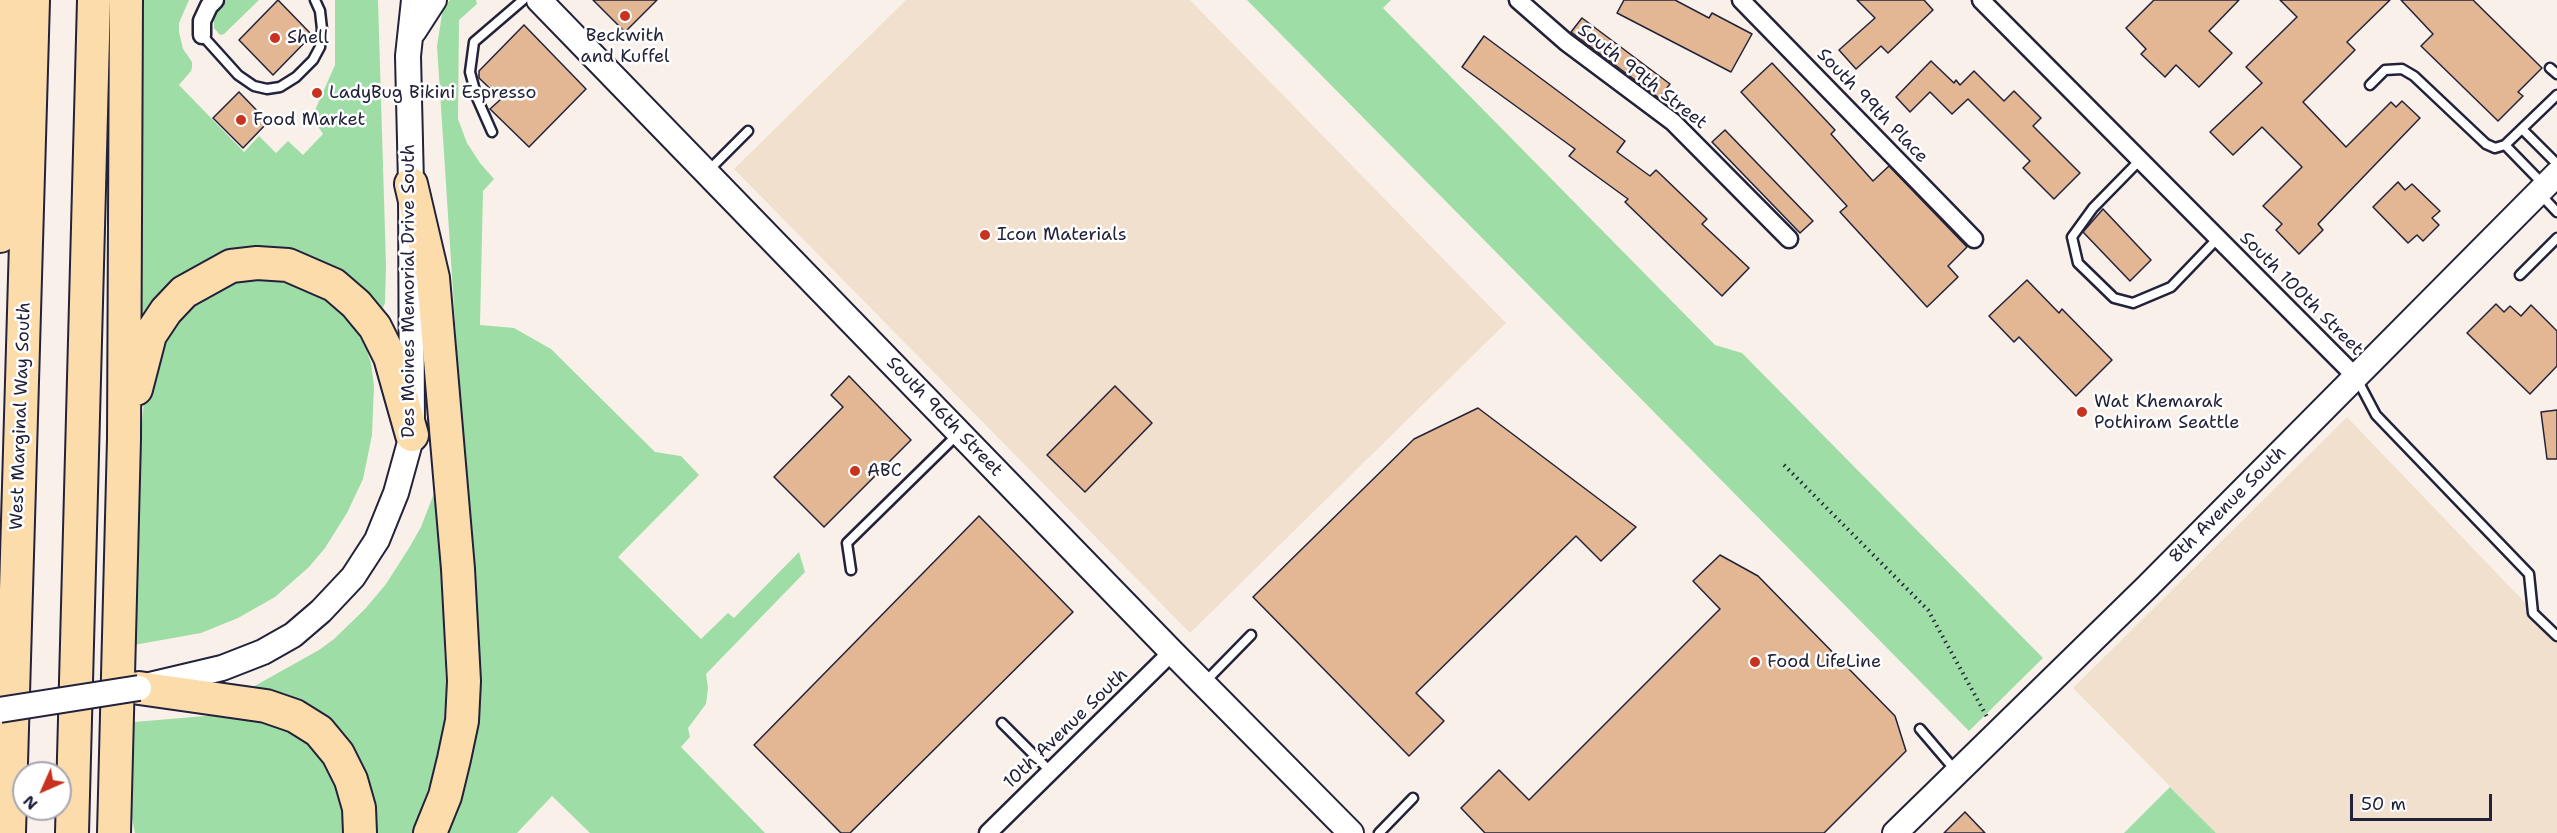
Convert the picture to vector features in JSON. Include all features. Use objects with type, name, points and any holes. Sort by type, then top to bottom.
[{"type":"highway","points":[[0,236],[8,0]]},
{"type":"highway","name":"West Marginal Way South","points":[[9,833],[33,0]]},
{"type":"highway","points":[[72,833],[94,0]]},
{"type":"highway","points":[[114,833],[124,439],[126,0]]},
{"type":"highway","points":[[0,100],[6,62]]},
{"type":"highway","points":[[411,184],[433,278],[458,570],[464,681],[462,721],[454,759],[445,796],[430,833]]},
{"type":"highway","points":[[124,439],[150,335],[166,310],[184,292],[210,277],[231,267],[257,263],[288,265],[316,275],[334,285],[356,304],[375,327],[390,357],[412,435]]},
{"type":"highway","points":[[139,688],[267,706],[295,716],[320,731],[338,754],[351,780],[359,808],[360,833]]},
{"type":"highway","points":[[116,796],[119,833]]},
{"type":"street","points":[[202,35],[202,21],[208,6],[214,0]]},
{"type":"street","name":"Des Moines Memorial Drive South","points":[[0,710],[139,688],[222,668],[263,652],[293,635],[321,611],[353,577],[376,540],[402,478],[412,435],[408,56],[414,0]]},
{"type":"street","points":[[409,38],[434,0]]},
{"type":"street","name":"South 96th Street","points":[[539,0],[1350,833]]},
{"type":"street","name":"South 99th Street","points":[[1518,0],[1566,42],[1673,122],[1789,239]]},
{"type":"street","name":"South 99th Place","points":[[1741,0],[1974,239]]},
{"type":"street","name":"South 100th Street","points":[[1981,0],[2355,376]]},
{"type":"street","name":"8th Avenue South","points":[[1895,833],[2147,587],[2547,184]]},
{"type":"street","name":"10th Avenue South","points":[[988,833],[1172,652]]},
{"type":"lane","points":[[202,35],[238,75],[255,86],[267,89],[280,87],[296,77],[313,60],[320,47],[322,29],[320,11],[315,0]]},
{"type":"lane","points":[[492,132],[477,98],[470,72],[474,42],[523,0]]},
{"type":"lane","points":[[2370,85],[2385,70],[2402,69],[2414,76],[2486,144],[2495,148],[2505,145],[2557,95]]},
{"type":"lane","points":[[2522,129],[2557,164]]},
{"type":"lane","points":[[707,173],[748,132]]},
{"type":"lane","points":[[2505,145],[2547,184],[2557,212]]},
{"type":"lane","points":[[2140,160],[2093,208],[2072,237],[2078,263],[2114,298],[2133,303],[2171,287],[2218,238]]},
{"type":"lane","points":[[2520,275],[2557,238]]},
{"type":"lane","name":"South 100th Street","points":[[2355,376],[2376,415],[2529,574],[2533,613],[2557,636]]},
{"type":"lane","points":[[851,570],[847,543],[959,433]]},
{"type":"lane","points":[[1203,684],[1251,635]]},
{"type":"lane","points":[[1002,723],[1050,771]]},
{"type":"lane","points":[[1920,729],[1957,773]]},
{"type":"lane","points":[[1378,833],[1413,798]]},
{"type":"path","points":[[1784,465],[1928,610],[1996,734]]},
{"type":"shaded area","points":[[906,0],[1190,0],[1506,323],[1190,633],[734,169]]},
{"type":"shaded area","points":[[2347,417],[2557,636],[2557,833],[2216,833],[2073,688]]},
{"type":"green space","points":[[139,0],[189,0],[179,23],[179,32],[183,49],[192,62],[192,67],[179,85],[244,152],[259,136],[276,153],[288,141],[303,155],[323,134],[312,117],[335,65],[335,0],[378,0],[386,265],[385,303],[380,314],[264,250],[136,332]]},
{"type":"green space","points":[[227,0],[259,0],[224,34],[220,35],[214,28],[214,20],[219,9]]},
{"type":"green space","points":[[450,0],[476,0],[477,4],[459,20],[458,119],[467,143],[494,179],[483,191],[480,325],[514,328],[551,349],[655,452],[681,456],[699,475],[618,557],[701,639],[728,613],[734,618],[799,552],[805,572],[706,674],[708,688],[706,704],[688,728],[690,737],[681,747],[765,833],[590,833],[552,796],[517,833],[443,833],[476,645],[437,46],[443,8]]},
{"type":"green space","points":[[1247,0],[1391,0],[1383,8],[1715,345],[1742,353],[2043,658],[1969,731]]},
{"type":"green space","points":[[243,278],[285,279],[321,294],[352,323],[366,348],[371,363],[374,386],[372,435],[363,479],[347,513],[325,548],[309,567],[275,597],[238,618],[201,633],[134,645],[140,440],[145,393],[168,330],[195,301]]},
{"type":"green space","points":[[438,483],[446,689],[444,722],[432,778],[412,833],[371,833],[371,802],[251,688],[319,650],[365,609],[386,584],[409,548],[421,527]]},
{"type":"green space","points":[[241,713],[269,717],[313,744],[337,781],[344,812],[343,833],[135,833],[131,813],[134,722]]},
{"type":"green space","points":[[2170,787],[2216,833],[2124,833]]},
{"type":"building","name":"Shell","points":[[278,0],[312,35],[273,75],[239,40]]},
{"type":"building","name":"Beckwith and Kuffel","points":[[593,0],[657,0],[625,32]]},
{"type":"building","points":[[1624,0],[1675,0],[1709,18],[1712,13],[1752,34],[1731,72],[1617,13]]},
{"type":"building","points":[[1857,0],[1924,0],[1933,10],[1888,53],[1881,46],[1856,69],[1839,50],[1875,18]]},
{"type":"building","points":[[2154,0],[2239,0],[2209,31],[2232,53],[2199,87],[2176,65],[2165,77],[2141,54],[2146,49],[2126,28]]},
{"type":"building","points":[[2280,0],[2390,0],[2347,42],[2355,50],[2303,102],[2346,147],[2391,102],[2396,107],[2402,101],[2420,118],[2318,224],[2323,230],[2299,254],[2276,230],[2282,224],[2263,206],[2302,167],[2262,127],[2233,155],[2210,132],[2262,83],[2246,67],[2297,17]]},
{"type":"building","points":[[2401,0],[2473,0],[2542,68],[2518,92],[2523,96],[2498,121],[2421,46],[2433,34]]},
{"type":"building","points":[[1582,18],[1670,84],[1659,98],[1571,32]]},
{"type":"building","points":[[524,25],[586,89],[529,147],[490,109],[501,99],[479,78],[479,71]]},
{"type":"building","points":[[1484,36],[1625,141],[1617,152],[1650,176],[1656,170],[1707,219],[1702,224],[1749,268],[1722,296],[1625,202],[1628,199],[1569,156],[1575,149],[1462,67]]},
{"type":"building","points":[[1931,61],[1954,83],[1956,80],[1960,85],[1974,71],[2004,101],[2014,91],[2041,118],[2033,126],[2080,173],[2054,199],[2023,168],[2030,161],[1968,99],[1952,114],[1930,92],[1910,112],[1896,97]]},
{"type":"building","points":[[1772,63],[1835,130],[1831,134],[1873,181],[1889,166],[1967,247],[1948,266],[1958,277],[1927,307],[1840,212],[1847,206],[1741,92]]},
{"type":"building","name":"Food Market","points":[[239,92],[268,122],[243,148],[213,118]]},
{"type":"building","points":[[1725,130],[1813,221],[1800,233],[1712,142]]},
{"type":"building","points":[[2398,182],[2405,190],[2412,184],[2440,211],[2432,218],[2439,225],[2423,241],[2417,235],[2408,243],[2373,207]]},
{"type":"building","points":[[2103,209],[2151,260],[2130,281],[2083,232]]},
{"type":"building","points":[[2027,280],[2059,313],[2062,309],[2112,360],[2076,396],[2019,337],[2014,342],[1989,316]]},
{"type":"building","points":[[2496,304],[2504,312],[2510,306],[2521,316],[2531,305],[2557,331],[2557,366],[2530,394],[2467,333]]},
{"type":"building","points":[[849,376],[911,440],[824,527],[774,477],[843,407],[831,395]]},
{"type":"building","points":[[1115,386],[1152,423],[1085,492],[1047,455]]},
{"type":"building","points":[[1478,408],[1636,527],[1601,561],[1576,536],[1416,693],[1444,721],[1409,756],[1253,597],[1414,439]]},
{"type":"building","points":[[2557,410],[2557,459],[2547,459],[2541,412]]},
{"type":"building","points":[[979,516],[1073,612],[850,833],[841,833],[754,745]]},
{"type":"building","name":"Food LifeLine","points":[[1720,555],[1758,576],[1895,716],[1906,751],[1824,833],[1485,833],[1461,808],[1499,770],[1529,800],[1720,609],[1693,581]]},
{"type":"building","points":[[1965,812],[1985,833],[1944,833]]},
{"type":"place","name":"Beckwith and Kuffel","points":[[625,16]]},
{"type":"place","name":"Shell","points":[[275,38]]},
{"type":"place","name":"LadyBug Bikini Espresso","points":[[317,93]]},
{"type":"place","name":"Food Market","points":[[241,120]]},
{"type":"place","name":"Icon Materials","points":[[985,235]]},
{"type":"place","name":"Wat Khemarak Pothiram Seattle","points":[[2082,412]]},
{"type":"place","name":"ABC","points":[[855,471]]},
{"type":"place","name":"Food LifeLine","points":[[1755,662]]}]
